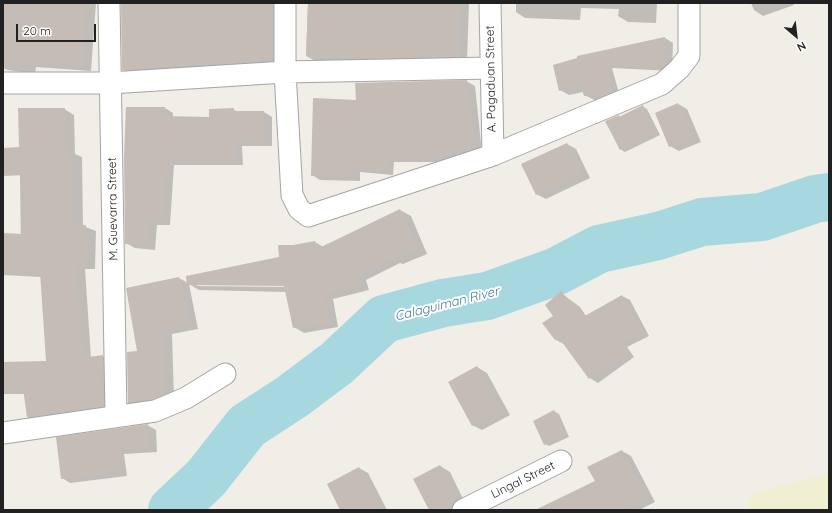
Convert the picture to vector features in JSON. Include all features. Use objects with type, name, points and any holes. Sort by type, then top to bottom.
[{"type":"street","name":"M. Guevarra Street","points":[[109,3],[116,416]]},
{"type":"street","points":[[285,3],[285,72],[292,195],[299,209],[308,216],[493,155],[662,84],[679,69],[689,56],[689,3]]},
{"type":"street","name":"A. Pagaduan Street","points":[[490,3],[493,155]]},
{"type":"street","points":[[3,83],[110,83],[285,72],[491,68]]},
{"type":"street","points":[[3,433],[155,411],[186,398],[225,374]]},
{"type":"street","name":"Lingal Street","points":[[463,510],[561,461]]},
{"type":"green space","points":[[829,474],[829,510],[745,510],[751,494]]},
{"type":"building","points":[[3,3],[85,3],[81,66],[26,62],[25,69],[3,66]]},
{"type":"building","points":[[121,3],[269,3],[272,61],[143,67],[143,69],[122,70]]},
{"type":"building","points":[[308,3],[459,3],[458,57],[355,59],[355,57],[306,56]]},
{"type":"building","points":[[665,37],[663,67],[604,64],[612,92],[594,100],[591,94],[584,96],[581,86],[559,91],[553,65],[577,58],[577,56]]},
{"type":"building","points":[[467,80],[475,148],[437,155],[437,158],[386,158],[385,171],[352,168],[352,176],[311,176],[313,98],[356,100],[355,83]]},
{"type":"building","points":[[678,103],[693,137],[669,147],[655,113]]},
{"type":"building","points":[[643,105],[656,132],[620,150],[605,121],[619,115],[619,117]]},
{"type":"building","points":[[126,107],[165,107],[164,116],[209,117],[209,109],[234,108],[234,111],[264,111],[264,142],[234,141],[235,161],[166,161],[162,221],[149,220],[147,245],[125,244],[124,158]]},
{"type":"building","points":[[18,108],[65,108],[65,151],[72,151],[73,225],[86,225],[86,264],[75,264],[82,358],[103,355],[104,406],[27,417],[23,389],[3,389],[3,362],[46,361],[40,272],[3,270],[3,233],[23,234],[23,225],[25,225],[25,175],[3,176],[3,148],[19,147]]},
{"type":"building","points":[[567,143],[581,173],[536,195],[521,164]]},
{"type":"building","points":[[400,209],[417,249],[391,259],[391,257],[356,274],[359,284],[323,293],[328,321],[293,328],[284,286],[187,285],[186,276],[279,257],[278,245],[293,245],[315,241],[317,249]]},
{"type":"building","points":[[179,277],[189,324],[163,330],[165,394],[152,399],[128,403],[127,352],[137,351],[126,288]]},
{"type":"building","points":[[561,291],[571,303],[573,302],[583,317],[622,295],[642,331],[620,343],[627,352],[589,379],[559,338],[555,340],[542,323],[553,316],[545,305]]},
{"type":"building","points":[[477,366],[501,410],[472,426],[448,382]]},
{"type":"building","points":[[554,410],[565,434],[544,445],[533,421]]},
{"type":"building","points":[[148,424],[149,448],[117,449],[119,471],[61,479],[56,437]]},
{"type":"building","points":[[622,450],[646,497],[621,510],[535,510],[595,481],[587,467]]},
{"type":"building","points":[[440,465],[458,499],[441,510],[429,510],[413,479]]},
{"type":"building","points":[[359,467],[381,510],[340,510],[327,484]]},
{"type":"waterway","name":"Calaguiman River","points":[[172,510],[206,478],[247,426],[293,396],[337,363],[384,319],[443,303],[487,296],[557,271],[599,249],[658,236],[702,222],[762,217],[815,199],[829,197]]}]
